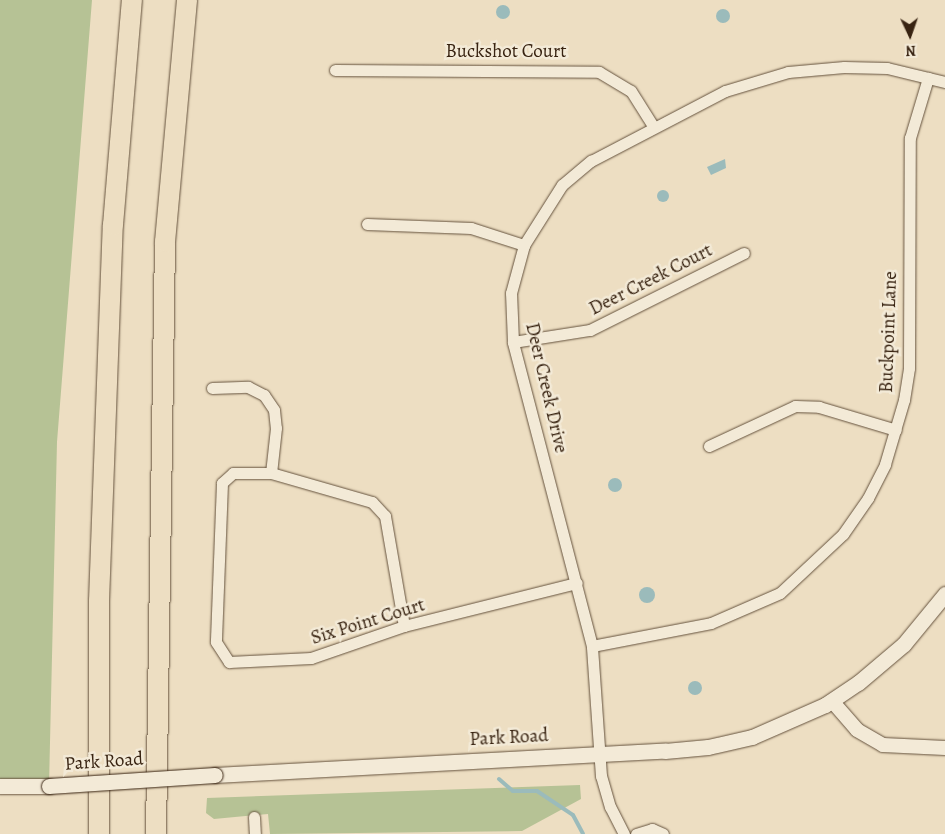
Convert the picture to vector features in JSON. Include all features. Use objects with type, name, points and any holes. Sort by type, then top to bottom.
[{"type":"highway","points":[[98,834],[99,601],[113,225],[132,0]]},
{"type":"highway","points":[[156,834],[165,242],[187,0]]},
{"type":"main road","name":"Park Road","points":[[0,786],[49,786],[708,747],[752,737],[832,701],[880,666],[945,594]]},
{"type":"street","name":"Deer Creek Drive","points":[[624,834],[610,806],[599,753],[592,646],[513,342],[511,293],[524,246],[562,185],[591,161],[653,126],[725,91],[788,72],[887,68],[945,82]]},
{"type":"street","name":"Buckshot Court","points":[[334,70],[599,72],[631,91],[653,126]]},
{"type":"street","name":"Buckpoint Lane","points":[[592,646],[711,623],[780,593],[843,534],[868,498],[896,430],[909,368],[910,138],[928,78]]},
{"type":"street","points":[[367,224],[471,228],[524,246]]},
{"type":"street","name":"Deer Creek Court","points":[[513,342],[590,330],[744,253]]},
{"type":"street","points":[[212,388],[248,387],[264,395],[275,419],[271,473],[372,502],[384,516],[404,626]]},
{"type":"street","points":[[709,446],[795,406],[819,407],[896,430]]},
{"type":"street","name":"Six Point Court","points":[[271,473],[240,472],[222,483],[216,642],[229,662],[311,658],[404,626],[577,583]]},
{"type":"street","points":[[832,701],[857,730],[883,744],[945,748]]},
{"type":"street","points":[[254,817],[255,834]]},
{"type":"street","points":[[636,834],[652,829],[663,834]]},
{"type":"green space","points":[[0,0],[92,0],[57,442],[49,786],[0,786]]},
{"type":"green space","points":[[580,785],[581,799],[522,831],[270,834],[268,814],[214,819],[206,813],[207,798]]},
{"type":"water","points":[[503,5],[508,7],[510,12],[508,17],[503,19],[498,17],[496,12],[498,7]]},
{"type":"water","points":[[723,9],[728,11],[730,16],[728,21],[723,23],[718,21],[716,16],[718,11]]},
{"type":"water","points":[[725,159],[726,168],[711,175],[707,167]]},
{"type":"water","points":[[665,190],[668,191],[668,201],[661,202],[658,201],[657,194],[658,191]]},
{"type":"water","points":[[612,478],[618,478],[622,485],[618,492],[612,492],[608,488],[608,482]]},
{"type":"water","points":[[647,587],[653,589],[655,595],[653,601],[647,603],[641,601],[639,595],[641,589]]},
{"type":"water","points":[[695,681],[700,683],[702,688],[700,693],[695,695],[690,693],[688,688],[690,683]]},
{"type":"waterway","points":[[499,779],[513,791],[537,791],[573,815],[583,834]]}]
